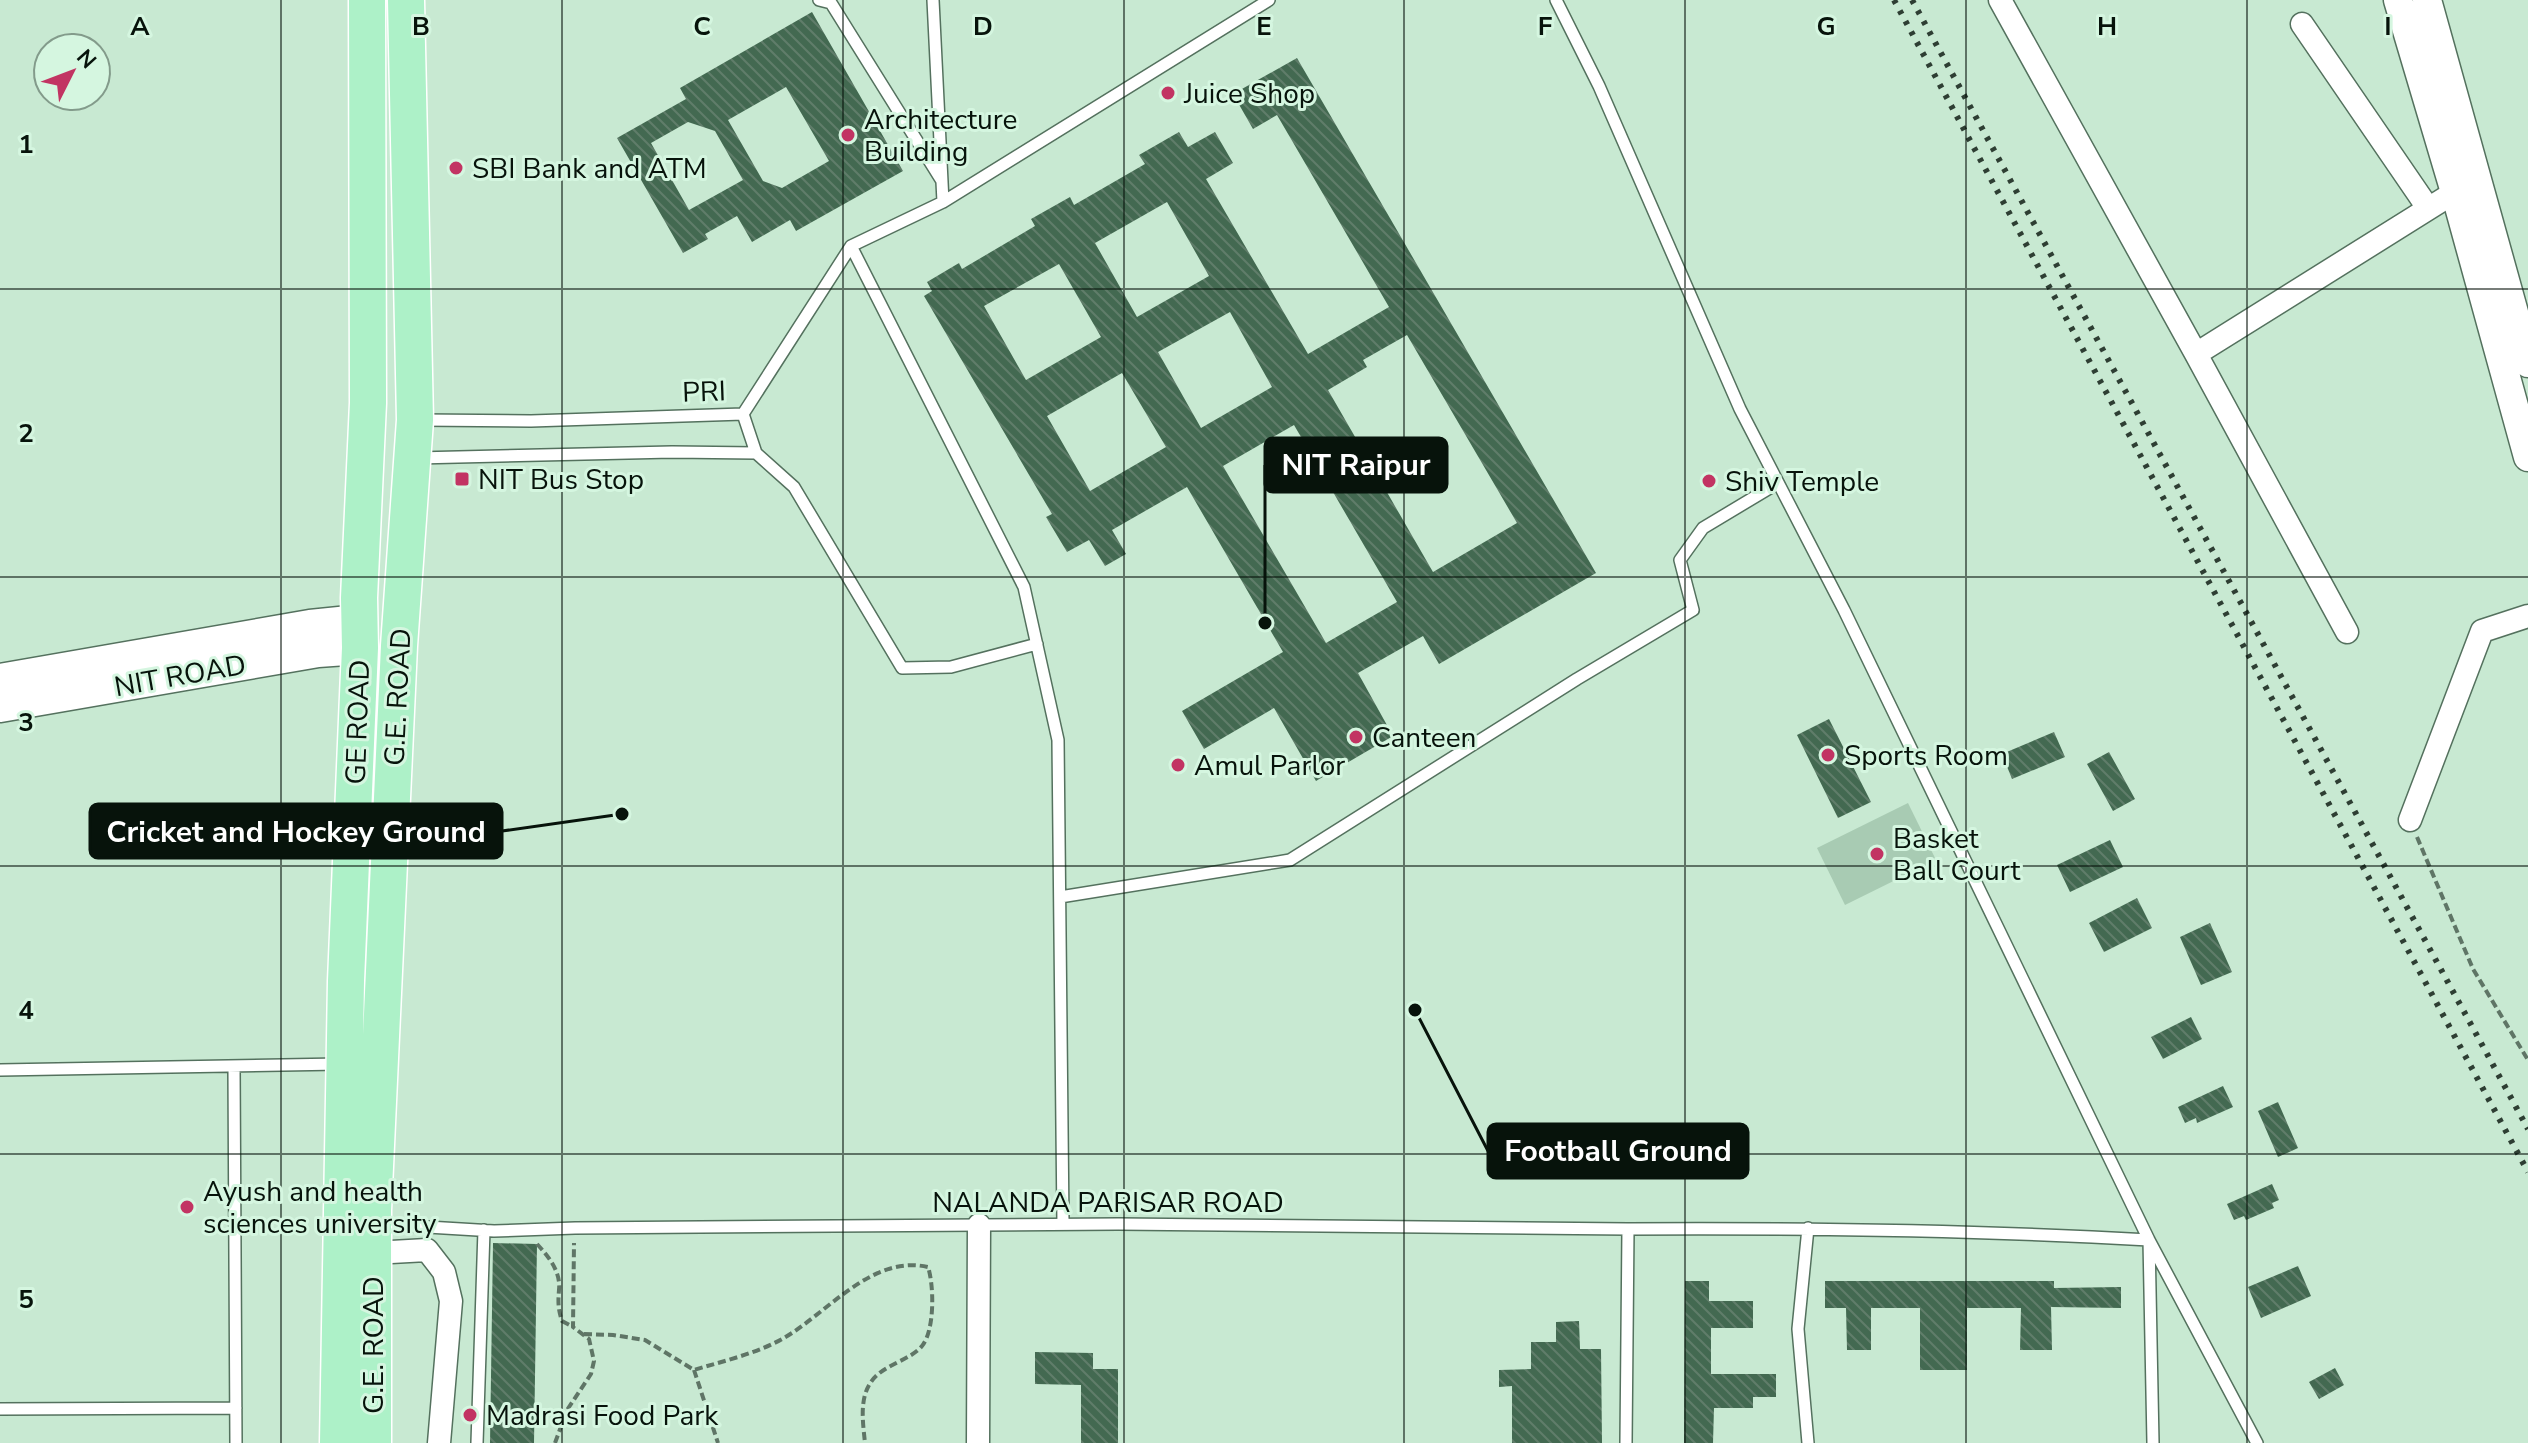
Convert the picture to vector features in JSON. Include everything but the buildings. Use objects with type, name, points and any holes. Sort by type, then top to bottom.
[{"type":"main road","name":"GE ROAD","points":[[338,1443],[345,1064],[367,414],[367,0]]},
{"type":"main road","name":"G.E. ROAD","points":[[373,1443],[373,1238],[400,633],[415,420],[406,0]]},
{"type":"main road","points":[[367,414],[415,420]]},
{"type":"main road","points":[[365,453],[413,458]]},
{"type":"main road","name":"NIT ROAD","points":[[0,680],[310,626],[360,634]]},
{"type":"main road","points":[[360,634],[400,633]]},
{"type":"main road","name":"NIT ROAD","points":[[0,706],[318,651],[360,634]]},
{"type":"street","points":[[2000,0],[2347,632]]},
{"type":"street","points":[[2398,0],[2528,363]]},
{"type":"street","points":[[2427,0],[2466,188],[2528,457]]},
{"type":"street","points":[[2302,24],[2428,208]]},
{"type":"street","points":[[2196,354],[2428,208],[2466,188]]},
{"type":"street","points":[[2410,820],[2482,631],[2528,616]]},
{"type":"street","points":[[978,1443],[979,1225]]},
{"type":"street","points":[[373,1238],[427,1250],[444,1272],[451,1301],[439,1443]]},
{"type":"lane","points":[[819,0],[831,3],[942,181]]},
{"type":"lane","points":[[933,0],[943,202]]},
{"type":"lane","points":[[1063,1224],[1058,740],[1024,587],[851,246],[943,202],[1269,0]]},
{"type":"lane","points":[[1556,0],[1599,86],[1740,409],[1858,639],[2149,1240],[2257,1443]]},
{"type":"lane","name":"PRI","points":[[415,420],[743,414],[851,246]]},
{"type":"lane","points":[[743,414],[756,453],[794,487],[902,668],[951,667],[1037,644]]},
{"type":"lane","points":[[413,458],[756,453]]},
{"type":"lane","points":[[1060,897],[1290,860],[1577,679],[1693,610],[1680,560],[1703,528],[1778,483]]},
{"type":"lane","points":[[0,1070],[345,1064]]},
{"type":"lane","points":[[234,1067],[236,1443]]},
{"type":"lane","name":"NALANDA PARISAR ROAD","points":[[373,1238],[484,1230],[575,1228],[1063,1224],[1808,1228],[2149,1240]]},
{"type":"lane","points":[[1808,1228],[1798,1329],[1808,1443]]},
{"type":"lane","points":[[1626,1443],[1628,1229]]},
{"type":"lane","points":[[477,1443],[484,1230]]},
{"type":"lane","points":[[2149,1240],[2153,1443]]},
{"type":"lane","points":[[0,1409],[236,1408]]},
{"type":"path","points":[[2410,820],[2473,969],[2528,1060]]},
{"type":"path","points":[[573,1327],[575,1228]]},
{"type":"path","points":[[515,1230],[531,1237],[555,1267],[560,1289],[556,1299],[562,1321],[589,1339],[594,1361],[591,1374],[567,1410],[555,1443]]},
{"type":"path","points":[[694,1370],[781,1340],[872,1276],[901,1266],[916,1264],[928,1267],[931,1277],[929,1331],[922,1347],[871,1380],[862,1413],[865,1443]]},
{"type":"path","points":[[584,1334],[645,1340],[694,1370],[718,1443]]},
{"type":"green space","name":"Basket Ball Court","points":[[1908,803],[1936,860],[1845,905],[1817,848]]},
{"type":"railway","points":[[1894,0],[2528,1172]]},
{"type":"railway","points":[[1912,0],[2528,1129]]},
{"type":"place","name":"Juice Shop","points":[[1168,93]]},
{"type":"place","name":"Architecture Building","points":[[848,135]]},
{"type":"place","name":"SBI Bank and ATM","points":[[456,168]]},
{"type":"place","name":"NIT Bus Stop","points":[[462,479]]},
{"type":"place","name":"Shiv Temple","points":[[1709,481]]},
{"type":"place","name":"NIT Raipur","points":[[1265,623]]},
{"type":"place","name":"Canteen","points":[[1356,737]]},
{"type":"place","name":"Sports Room","points":[[1828,755]]},
{"type":"place","name":"Amul Parlor","points":[[1178,765]]},
{"type":"place","name":"Cricket and Hockey Ground","points":[[622,814]]},
{"type":"place","name":"Basket Ball Court","points":[[1877,854]]},
{"type":"place","name":"Football Ground","points":[[1415,1010]]},
{"type":"place","name":"Ayush and health sciences university","points":[[187,1207]]},
{"type":"place","name":"Madrasi Food Park","points":[[470,1415]]}]
